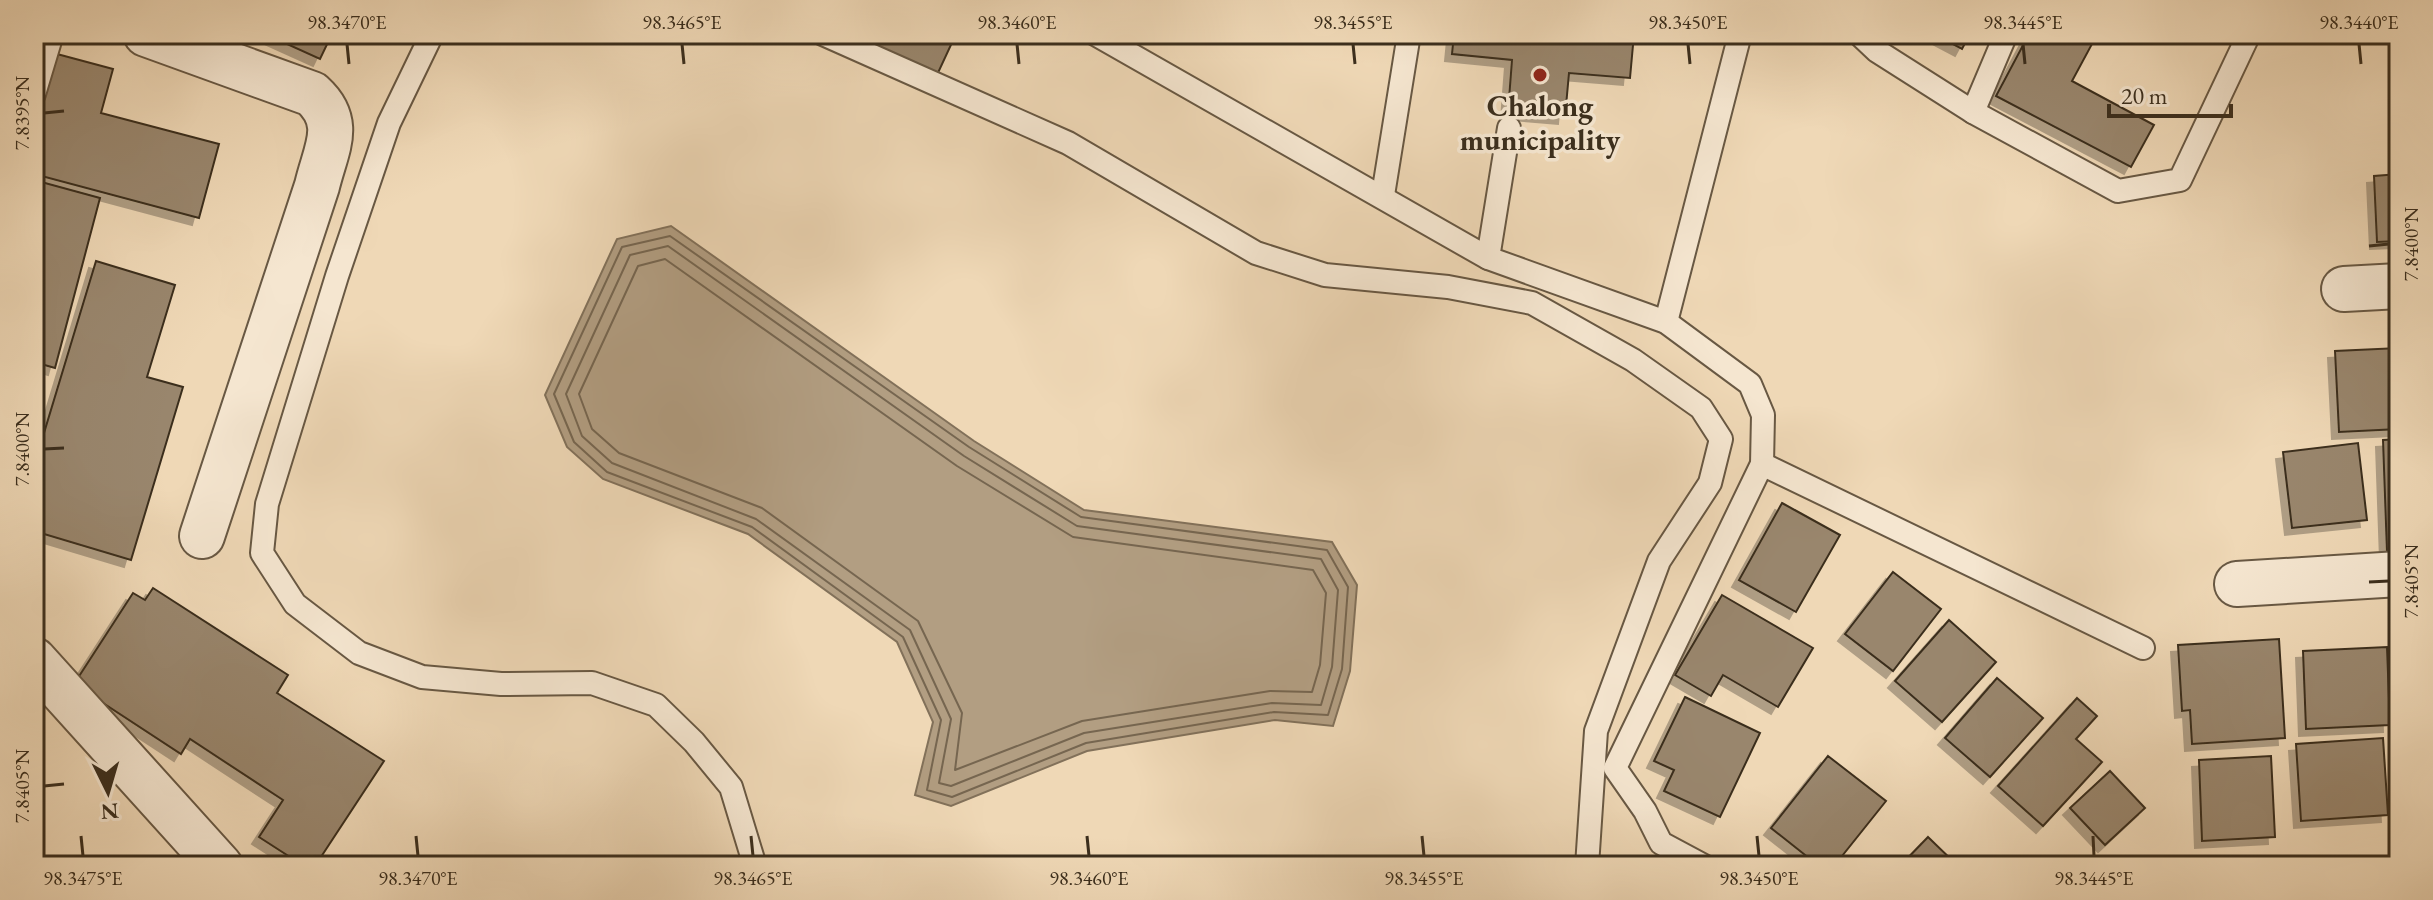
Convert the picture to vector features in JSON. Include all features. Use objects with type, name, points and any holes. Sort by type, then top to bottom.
[{"type":"street","points":[[146,34],[312,94],[327,108],[331,126],[317,186],[202,536]]},
{"type":"street","points":[[2344,289],[2399,286]]},
{"type":"street","points":[[2237,584],[2399,574]]},
{"type":"street","points":[[34,660],[220,866]]},
{"type":"lane","points":[[34,94],[52,34]]},
{"type":"lane","points":[[432,34],[389,123],[332,290],[267,504],[262,553],[295,604],[359,653],[422,677],[501,684],[592,683],[656,705],[694,742],[731,787],[755,866]]},
{"type":"lane","points":[[823,34],[1068,143],[1256,253],[1325,275],[1448,287],[1532,303],[1633,360],[1701,408],[1721,439],[1710,483],[1659,561],[1596,731],[1587,866]]},
{"type":"lane","points":[[1095,34],[1383,195],[1488,258],[1666,322],[1750,384],[1763,415],[1762,464],[1615,768],[1645,811],[1661,843],[1704,866]]},
{"type":"lane","points":[[1383,195],[1409,34]]},
{"type":"lane","points":[[1666,322],[1740,34]]},
{"type":"lane","points":[[1859,34],[1877,51],[1973,112],[2118,191],[2180,180],[2249,34]]},
{"type":"lane","points":[[1973,112],[2006,34]]},
{"type":"lane","points":[[1488,258],[1509,128]]},
{"type":"lane","points":[[1762,464],[2143,648]]},
{"type":"water","points":[[671,226],[974,441],[1084,510],[1332,542],[1357,585],[1350,671],[1333,726],[1275,720],[1087,751],[951,806],[915,795],[933,722],[897,642],[748,534],[603,479],[567,447],[545,395],[617,239]]},
{"type":"building","points":[[265,34],[332,34],[320,59]]},
{"type":"building","points":[[869,34],[956,34],[937,75],[865,42]]},
{"type":"building","name":"Chalong municipality","points":[[1454,34],[1634,34],[1630,78],[1569,73],[1565,117],[1508,112],[1512,60],[1452,54]]},
{"type":"building","points":[[1934,34],[1970,34],[1962,49]]},
{"type":"building","points":[[2029,34],[2074,34],[2092,44],[2072,81],[2154,125],[2131,167],[1996,96]]},
{"type":"building","points":[[57,54],[113,69],[101,113],[219,144],[199,218],[34,174],[34,114],[36,105],[42,107]]},
{"type":"building","points":[[2399,174],[2399,241],[2377,242],[2374,176]]},
{"type":"building","points":[[34,180],[100,198],[55,368],[34,362]]},
{"type":"building","points":[[96,261],[175,285],[147,377],[183,387],[131,560],[34,531],[34,466]]},
{"type":"building","points":[[2399,348],[2399,429],[2339,432],[2335,351]]},
{"type":"building","points":[[2399,439],[2399,551],[2387,552],[2383,440]]},
{"type":"building","points":[[2358,443],[2367,520],[2292,528],[2283,452]]},
{"type":"building","points":[[1782,503],[1840,535],[1796,612],[1739,580]]},
{"type":"building","points":[[1893,572],[1941,609],[1893,671],[1845,634]]},
{"type":"building","points":[[153,588],[288,675],[277,693],[384,761],[315,866],[304,866],[259,837],[283,800],[190,739],[181,754],[74,684],[133,593],[145,600]]},
{"type":"building","points":[[1722,595],[1813,648],[1778,707],[1723,675],[1711,696],[1675,675]]},
{"type":"building","points":[[1949,620],[1996,662],[1942,722],[1895,681]]},
{"type":"building","points":[[2279,639],[2285,738],[2192,744],[2190,710],[2182,711],[2178,645]]},
{"type":"building","points":[[2387,647],[2390,725],[2306,729],[2303,651]]},
{"type":"building","points":[[1997,678],[2043,718],[1990,777],[1945,738]]},
{"type":"building","points":[[1685,697],[1760,733],[1720,817],[1664,791],[1674,770],[1654,761]]},
{"type":"building","points":[[2077,698],[2097,716],[2076,739],[2102,762],[2043,826],[1998,786]]},
{"type":"building","points":[[2383,738],[2388,815],[2301,821],[2296,744]]},
{"type":"building","points":[[1828,756],[1886,801],[1834,866],[1819,866],[1771,828]]},
{"type":"building","points":[[2271,756],[2275,837],[2202,841],[2199,760]]},
{"type":"building","points":[[2110,771],[2145,808],[2105,845],[2070,808]]},
{"type":"building","points":[[1928,837],[1958,866],[1900,866]]},
{"type":"place","name":"Chalong municipality","points":[[1540,75]]}]
